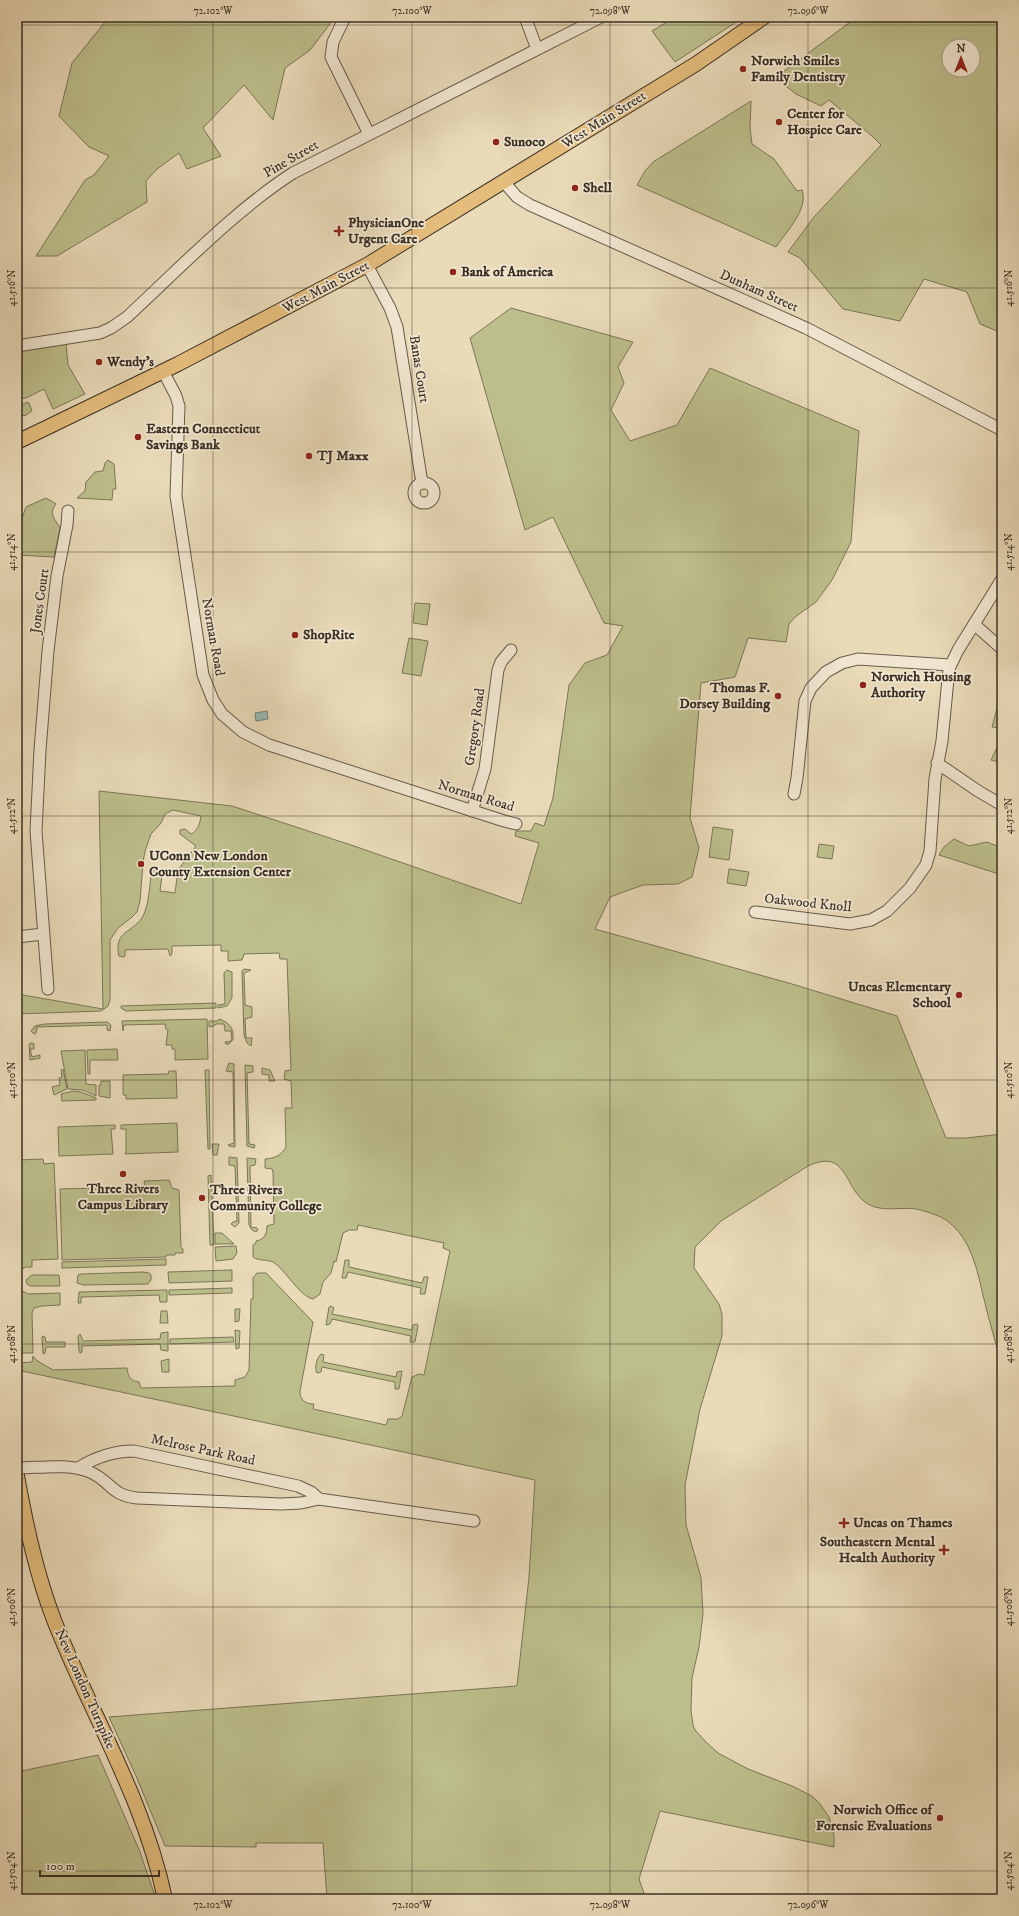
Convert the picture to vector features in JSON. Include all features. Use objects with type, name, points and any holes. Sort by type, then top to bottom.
[{"type":"main road","name":"West Main Street","points":[[17,442],[163,371],[367,265],[719,49],[764,17]]},
{"type":"main road","name":"New London Turnpike","points":[[17,1476],[26,1524],[43,1588],[54,1621],[100,1725],[124,1774],[158,1868],[165,1899]]},
{"type":"street","points":[[345,17],[333,42],[331,58],[369,134]]},
{"type":"street","points":[[525,17],[537,49]]},
{"type":"street","name":"Pine Street","points":[[17,346],[100,332],[111,328],[127,317],[270,188],[293,172],[601,17]]},
{"type":"street","name":"Dunham Street","points":[[504,182],[518,197],[530,205],[806,328],[1002,430]]},
{"type":"street","name":"Banas Court","points":[[367,265],[390,308],[397,327],[422,483]]},
{"type":"street","name":"Norman Road","points":[[163,371],[176,396],[179,406],[176,496],[205,680],[219,710],[243,732],[269,745],[516,824]]},
{"type":"street","name":"Jones Court","points":[[48,989],[36,831],[40,750],[50,636],[57,576],[67,525],[68,511]]},
{"type":"street","points":[[1002,579],[950,665],[942,741],[937,763],[978,791],[1002,805]]},
{"type":"street","points":[[974,624],[1002,649]]},
{"type":"street","name":"Gregory Road","points":[[472,811],[485,769],[498,670],[501,662],[511,650]]},
{"type":"street","points":[[794,794],[805,701],[811,688],[826,672],[842,663],[858,659],[950,665]]},
{"type":"street","name":"Oakwood Knoll","points":[[755,912],[850,924],[871,920],[880,916],[896,904],[920,876],[928,862],[937,763]]},
{"type":"street","points":[[17,937],[43,934]]},
{"type":"street","name":"Melrose Park Road","points":[[78,1468],[93,1459],[112,1453],[140,1452],[298,1486],[311,1492],[320,1499]]},
{"type":"street","name":"Melrose Park Road","points":[[17,1468],[78,1468],[96,1475],[114,1491],[131,1497],[281,1504],[301,1503],[320,1499],[474,1521]]},
{"type":"green space","points":[[109,17],[135,17],[149,21],[151,17],[327,17],[330,24],[310,50],[285,68],[273,120],[244,85],[203,128],[221,156],[187,169],[179,153],[157,169],[146,181],[147,202],[57,256],[36,256],[85,180],[94,175],[109,156],[89,147],[59,116],[72,63]]},
{"type":"green space","points":[[675,17],[744,17],[675,62],[652,31]]},
{"type":"green space","points":[[857,17],[1002,17],[1002,333],[980,324],[967,292],[924,279],[900,321],[843,309],[800,258],[788,252],[814,217],[881,145],[829,100],[821,106],[796,94],[782,83],[772,80]]},
{"type":"green space","points":[[751,101],[750,128],[752,144],[774,159],[797,191],[802,190],[802,205],[799,212],[776,247],[637,185],[645,171],[653,162]]},
{"type":"green space","points":[[511,308],[633,342],[618,367],[624,383],[611,410],[630,441],[677,425],[710,368],[859,431],[851,542],[832,580],[816,602],[795,617],[789,624],[786,642],[748,638],[735,677],[701,683],[690,818],[699,848],[692,877],[678,884],[643,885],[610,897],[595,929],[792,984],[897,1016],[946,1138],[966,1138],[1002,1134],[1002,1365],[977,1271],[970,1251],[959,1232],[942,1218],[917,1209],[886,1209],[872,1206],[858,1195],[843,1171],[837,1165],[830,1162],[821,1162],[808,1166],[721,1221],[695,1247],[694,1268],[719,1304],[722,1314],[722,1336],[700,1409],[685,1485],[686,1525],[701,1577],[703,1614],[699,1647],[692,1678],[691,1711],[693,1725],[695,1730],[718,1753],[748,1769],[792,1786],[812,1796],[829,1817],[834,1835],[834,1847],[660,1811],[639,1879],[646,1899],[327,1899],[323,1843],[256,1843],[256,1847],[165,1846],[136,1776],[109,1717],[517,1686],[529,1577],[535,1480],[17,1370],[17,1289],[29,1294],[60,1293],[60,1305],[34,1308],[32,1313],[33,1353],[19,1353],[20,1363],[32,1362],[33,1356],[36,1360],[53,1370],[127,1368],[130,1378],[133,1381],[139,1382],[141,1388],[235,1386],[235,1380],[245,1377],[249,1370],[253,1278],[257,1273],[266,1273],[313,1322],[300,1391],[302,1399],[308,1403],[314,1404],[313,1409],[386,1425],[388,1419],[398,1419],[402,1416],[412,1377],[419,1374],[424,1375],[450,1251],[443,1248],[444,1243],[358,1225],[357,1230],[349,1230],[343,1233],[336,1262],[334,1261],[331,1273],[323,1282],[320,1294],[313,1299],[303,1294],[276,1264],[253,1257],[253,1245],[264,1236],[267,1226],[274,1224],[273,1172],[272,1169],[265,1168],[265,1159],[277,1156],[282,1153],[286,1147],[285,1108],[292,1108],[291,1081],[284,1079],[285,1071],[291,1070],[287,959],[280,959],[279,953],[244,954],[242,960],[228,961],[228,951],[221,951],[221,945],[172,946],[172,954],[170,956],[168,949],[125,950],[125,956],[123,957],[119,956],[118,948],[119,941],[122,936],[135,926],[143,916],[148,899],[152,870],[160,872],[159,876],[162,876],[160,891],[175,893],[178,870],[196,846],[180,834],[180,830],[185,829],[191,834],[193,833],[198,826],[201,816],[173,810],[165,814],[161,823],[151,834],[143,862],[140,901],[137,912],[118,928],[110,940],[110,1000],[108,1006],[101,1011],[17,1014],[17,994],[103,1009],[99,791],[232,806],[354,846],[521,904],[539,843],[515,836],[516,831],[531,831],[535,823],[544,826],[553,798],[569,685],[585,663],[607,655],[623,626],[604,623],[553,517],[525,530],[470,338]]},
{"type":"green space","points":[[66,344],[68,365],[85,394],[53,409],[44,389],[26,398],[17,399],[17,352]]},
{"type":"green space","points":[[27,402],[29,403],[32,411],[22,416],[20,406]]},
{"type":"green space","points":[[108,460],[114,464],[116,489],[113,489],[112,500],[77,498],[85,491],[86,482],[95,472],[103,471],[105,463]]},
{"type":"green space","points":[[46,498],[56,504],[52,514],[60,528],[54,557],[17,555],[19,531],[26,507]]},
{"type":"green space","points":[[415,603],[430,604],[427,625],[413,623]]},
{"type":"green space","points":[[409,638],[428,641],[421,676],[402,673]]},
{"type":"green space","points":[[997,708],[1002,709],[1002,737],[998,728],[992,727]]},
{"type":"green space","points":[[1002,737],[1002,763],[991,760]]},
{"type":"green space","points":[[713,827],[733,830],[729,860],[709,857]]},
{"type":"green space","points":[[954,839],[969,846],[987,842],[1002,848],[1002,875],[939,855],[944,847]]},
{"type":"green space","points":[[819,844],[834,846],[832,859],[817,857]]},
{"type":"green space","points":[[729,869],[749,872],[746,886],[727,883]]},
{"type":"green space","points":[[244,969],[251,970],[244,973],[245,1005],[252,1007],[252,1017],[245,1019],[246,1038],[252,1038],[251,1046],[247,1043],[244,1035],[242,971]]},
{"type":"green space","points":[[227,970],[232,972],[232,998],[227,1006],[218,1008],[218,1005],[225,1004],[224,973]]},
{"type":"green space","points":[[216,1003],[216,1008],[126,1011],[121,1008],[121,1006]]},
{"type":"green space","points":[[207,1019],[208,1059],[175,1060],[175,1049],[172,1049],[172,1045],[166,1045],[168,1030],[166,1029],[165,1024],[124,1025],[123,1031],[122,1021]]},
{"type":"green space","points":[[219,1019],[226,1022],[232,1029],[232,1040],[231,1031],[225,1031],[224,1024],[216,1024],[209,1027],[209,1021],[218,1021]]},
{"type":"green space","points":[[107,1022],[111,1025],[110,1031],[107,1030],[107,1025],[37,1027],[36,1033],[34,1034],[31,1031],[35,1026],[44,1024]]},
{"type":"green space","points":[[17,1029],[20,1035],[21,1052],[17,1053]]},
{"type":"green space","points":[[231,1041],[229,1044],[226,1044],[225,1042]]},
{"type":"green space","points":[[29,1044],[34,1044],[34,1049],[30,1049],[32,1057],[40,1055],[40,1058],[30,1060]]},
{"type":"green space","points":[[117,1049],[118,1060],[90,1060],[90,1074],[88,1074],[87,1050]]},
{"type":"green space","points":[[85,1050],[86,1084],[96,1085],[96,1096],[83,1090],[68,1089],[61,1051]]},
{"type":"green space","points":[[229,1063],[234,1064],[235,1147],[228,1145],[234,1143],[233,1072],[226,1071]]},
{"type":"green space","points":[[245,1065],[253,1066],[253,1072],[247,1073],[249,1144],[255,1145],[254,1148],[247,1146]]},
{"type":"green space","points":[[262,1068],[270,1070],[275,1081],[269,1081],[269,1075],[262,1074]]},
{"type":"green space","points":[[63,1069],[67,1089],[54,1095],[52,1087],[60,1085],[59,1078],[62,1077],[61,1070]]},
{"type":"green space","points":[[205,1070],[209,1070],[210,1149],[208,1149]]},
{"type":"green space","points":[[169,1071],[176,1071],[177,1098],[126,1099],[126,1095],[123,1095],[123,1075],[168,1074]]},
{"type":"green space","points":[[101,1081],[110,1081],[110,1098],[99,1096],[99,1085],[101,1085]]},
{"type":"green space","points":[[73,1091],[81,1092],[96,1098],[96,1100],[62,1101],[61,1094]]},
{"type":"green space","points":[[177,1123],[178,1152],[125,1154],[126,1129],[121,1129],[121,1125]]},
{"type":"green space","points":[[115,1125],[115,1129],[111,1129],[113,1154],[59,1156],[58,1127]]},
{"type":"green space","points":[[212,1144],[219,1144],[217,1155],[213,1155]]},
{"type":"green space","points":[[229,1157],[237,1158],[239,1223],[235,1227],[231,1224],[237,1221],[235,1166],[229,1165]]},
{"type":"green space","points":[[247,1158],[256,1159],[255,1165],[250,1166],[251,1227],[257,1228],[258,1230],[256,1232],[252,1230],[249,1225]]},
{"type":"green space","points":[[43,1159],[44,1164],[54,1163],[58,1259],[32,1260],[32,1267],[26,1267],[17,1272],[17,1160]]},
{"type":"green space","points":[[211,1175],[214,1245],[210,1245],[208,1176]]},
{"type":"green space","points":[[169,1180],[172,1188],[179,1190],[181,1248],[183,1249],[183,1253],[166,1255],[166,1257],[62,1260],[60,1189],[96,1188],[96,1190],[108,1189],[108,1191],[138,1191],[138,1189],[145,1188],[144,1181]]},
{"type":"green space","points":[[215,1233],[222,1233],[234,1244],[215,1244]]},
{"type":"green space","points":[[236,1246],[237,1253],[233,1259],[216,1261],[215,1247]]},
{"type":"green space","points":[[166,1259],[166,1265],[62,1268],[62,1262]]},
{"type":"green space","points":[[345,1260],[349,1260],[349,1267],[422,1283],[424,1277],[428,1277],[425,1294],[420,1294],[421,1288],[348,1272],[346,1278],[342,1278]]},
{"type":"green space","points":[[232,1270],[232,1281],[169,1283],[168,1272]]},
{"type":"green space","points":[[143,1272],[151,1275],[151,1280],[148,1284],[83,1285],[77,1283],[78,1275],[81,1274]]},
{"type":"green space","points":[[32,1275],[59,1275],[60,1286],[30,1286],[27,1284],[26,1280]]},
{"type":"green space","points":[[232,1288],[232,1293],[169,1295],[169,1290]]},
{"type":"green space","points":[[167,1290],[167,1302],[160,1302],[159,1295],[81,1297],[81,1303],[78,1303],[79,1292]]},
{"type":"green space","points":[[331,1306],[334,1308],[332,1314],[412,1330],[413,1325],[417,1324],[418,1326],[415,1342],[410,1342],[411,1336],[332,1319],[330,1324],[326,1325],[329,1307]]},
{"type":"green space","points":[[235,1309],[240,1309],[239,1321],[235,1322]]},
{"type":"green space","points":[[161,1311],[167,1311],[168,1323],[160,1323]]},
{"type":"green space","points":[[235,1330],[240,1331],[239,1348],[236,1349]]},
{"type":"green space","points":[[168,1332],[168,1351],[161,1350],[160,1344],[82,1346],[82,1352],[80,1353],[79,1351],[78,1336],[80,1334],[83,1341],[160,1339],[161,1333]]},
{"type":"green space","points":[[43,1336],[45,1337],[46,1342],[65,1342],[65,1347],[46,1347],[45,1353],[43,1354]]},
{"type":"green space","points":[[233,1337],[234,1342],[170,1344],[170,1339]]},
{"type":"green space","points":[[321,1354],[324,1355],[323,1362],[396,1377],[397,1372],[402,1371],[399,1389],[395,1389],[395,1382],[322,1367],[321,1372],[317,1373],[316,1363]]},
{"type":"green space","points":[[169,1359],[169,1372],[162,1372],[161,1361]]},
{"type":"green space","points":[[98,1755],[140,1852],[156,1899],[17,1899],[17,1772]]},
{"type":"water","points":[[267,711],[268,719],[256,721],[255,713]]},
{"type":"place","name":"Norwich Smiles Family Dentistry","points":[[743,69]]},
{"type":"place","name":"Center for Hospice Care","points":[[779,122]]},
{"type":"place","name":"Sunoco","points":[[496,142]]},
{"type":"place","name":"Shell","points":[[575,188]]},
{"type":"place","name":"PhysicianOne Urgent Care","points":[[339,231]]},
{"type":"place","name":"Bank of America","points":[[453,272]]},
{"type":"place","name":"Wendy's","points":[[99,362]]},
{"type":"place","name":"Eastern Connecticut Savings Bank","points":[[138,437]]},
{"type":"place","name":"TJ Maxx","points":[[309,456]]},
{"type":"place","name":"ShopRite","points":[[295,635]]},
{"type":"place","name":"Norwich Housing Authority","points":[[863,685]]},
{"type":"place","name":"Thomas F. Dorsey Building","points":[[778,696]]},
{"type":"place","name":"UConn New London County Extension Center","points":[[141,864]]},
{"type":"place","name":"Uncas Elementary School","points":[[959,995]]},
{"type":"place","name":"Three Rivers Campus Library","points":[[123,1174]]},
{"type":"place","name":"Three Rivers Community College","points":[[202,1198]]},
{"type":"place","name":"Uncas on Thames","points":[[844,1523]]},
{"type":"place","name":"Southeastern Mental Health Authority","points":[[944,1550]]},
{"type":"place","name":"Norwich Office of Forensic Evaluations","points":[[940,1818]]}]
